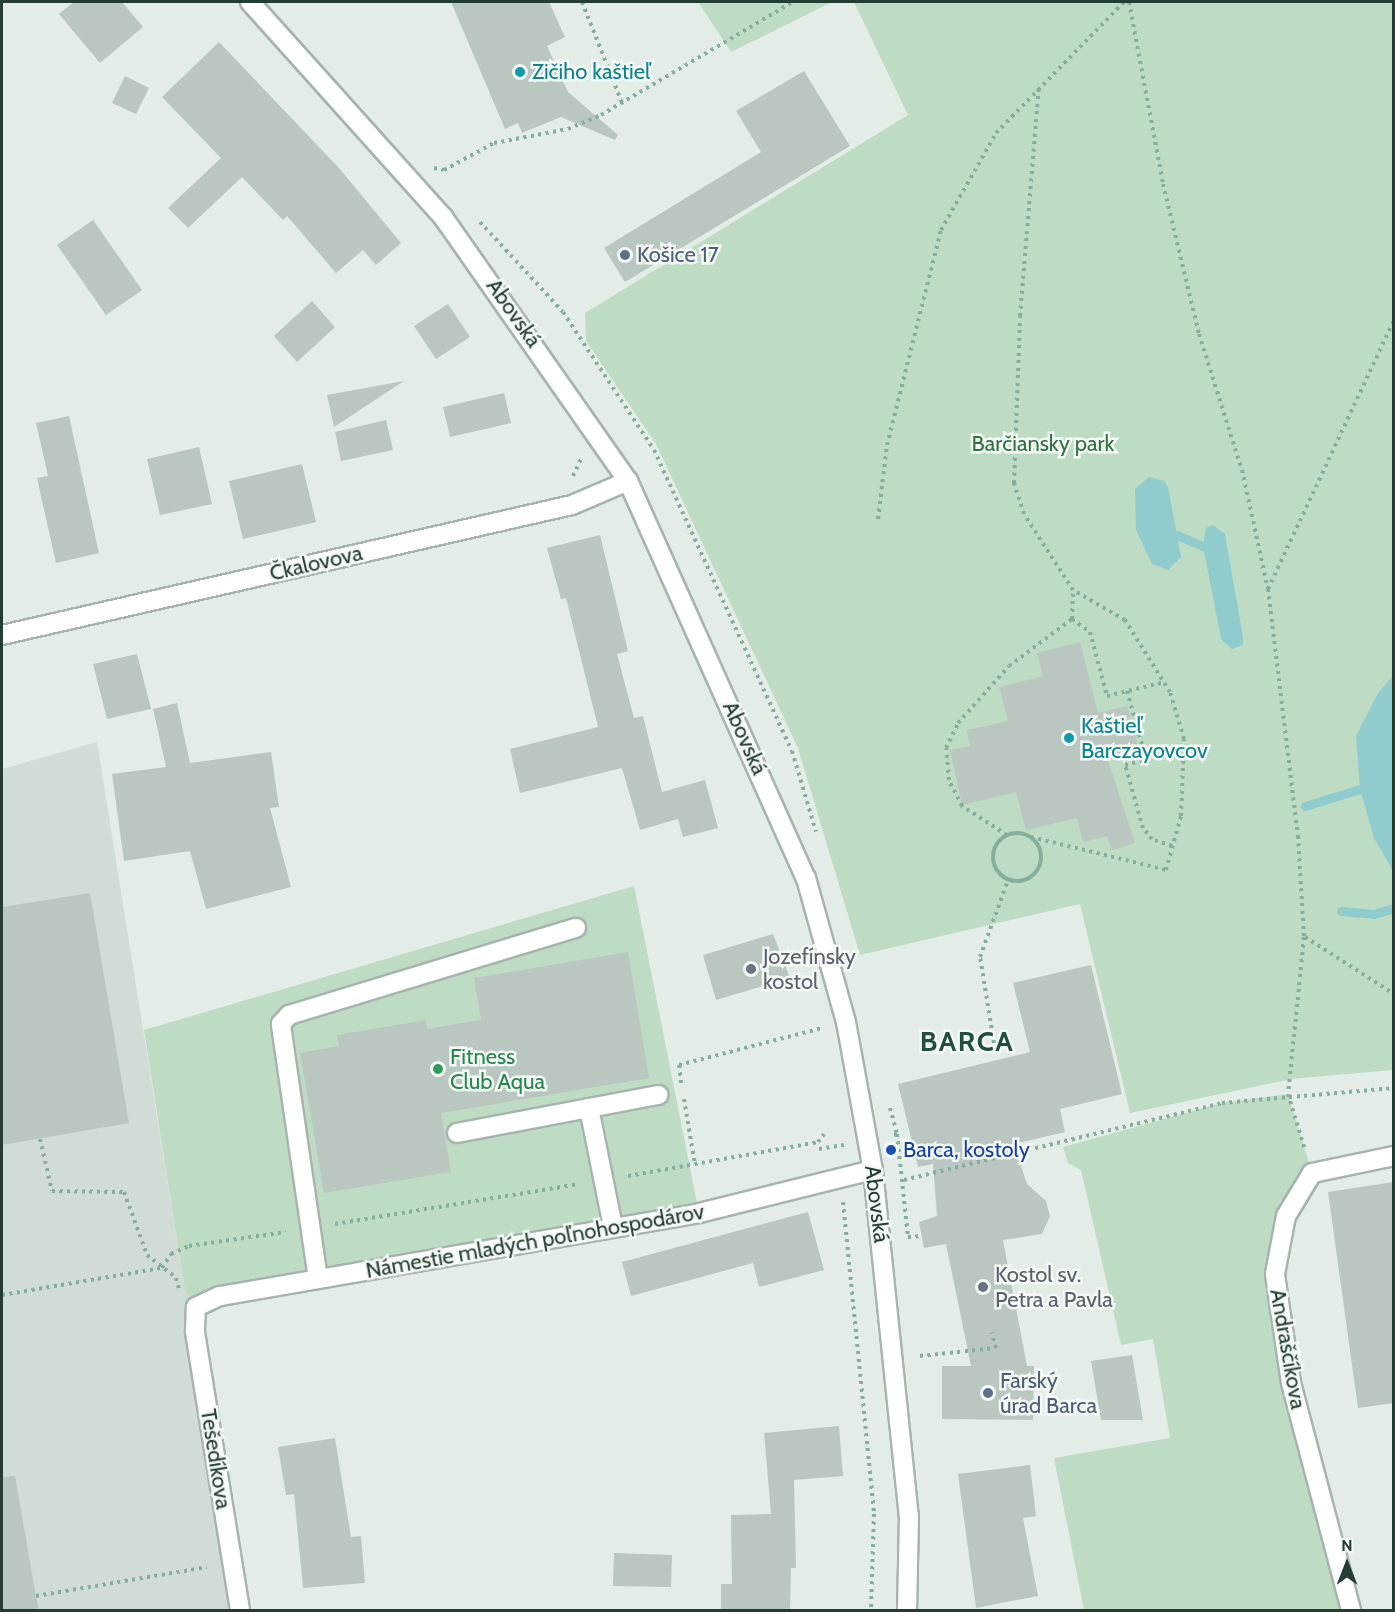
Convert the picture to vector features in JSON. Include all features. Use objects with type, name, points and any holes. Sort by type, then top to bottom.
[{"type":"street","name":"Abovská","points":[[250,2],[444,217],[628,481],[806,878],[846,1022],[873,1170],[909,1516],[907,1611]]},
{"type":"street","name":"Čkalovova","points":[[2,634],[572,505],[628,481]]},
{"type":"street","points":[[318,1279],[279,1034],[289,1014],[576,928]]},
{"type":"street","points":[[458,1133],[658,1095]]},
{"type":"street","points":[[589,1108],[613,1227]]},
{"type":"street","points":[[1312,1173],[1394,1156]]},
{"type":"street","name":"Námestie mladých poľnohospodárov","points":[[196,1307],[220,1296],[699,1213],[873,1170]]},
{"type":"street","name":"Andraščíkova","points":[[1312,1173],[1286,1216],[1275,1300],[1351,1611]]},
{"type":"street","name":"Tešedíkova","points":[[196,1307],[195,1331],[240,1611]]},
{"type":"path","points":[[582,2],[622,102]]},
{"type":"path","points":[[447,168],[494,143],[568,129],[622,102],[793,2]]},
{"type":"path","points":[[878,519],[887,445],[941,230],[996,133],[1039,84],[1126,2]]},
{"type":"path","points":[[1126,2],[1199,334],[1242,470],[1268,589],[1304,937],[1288,1094],[1312,1173]]},
{"type":"path","points":[[1039,84],[1020,316],[1014,483],[1024,514],[1073,590],[1125,620],[1165,682],[1184,750],[1181,816],[1166,870],[1031,837],[1007,835],[962,806],[950,780],[946,748],[958,723],[1009,666],[1072,619]]},
{"type":"path","points":[[1268,589],[1394,320]]},
{"type":"path","points":[[566,483],[579,467],[579,453]]},
{"type":"path","points":[[1072,619],[1073,590]]},
{"type":"path","points":[[1072,619],[1090,633],[1107,696],[1165,682]]},
{"type":"path","points":[[1128,691],[1146,759]]},
{"type":"path","points":[[1172,846],[1152,839],[1143,828],[1125,765],[1184,750]]},
{"type":"path","points":[[1007,835],[995,845],[992,862],[1008,880]]},
{"type":"path","points":[[1008,880],[1031,878],[1040,866],[1040,850],[1031,837]]},
{"type":"path","points":[[994,1043],[980,957],[1008,880]]},
{"type":"path","points":[[1304,937],[1394,994]]},
{"type":"path","points":[[695,1165],[679,1065],[846,1022]]},
{"type":"path","points":[[904,1180],[1222,1103],[1288,1094],[1394,1088]]},
{"type":"path","points":[[2,1295],[162,1268],[171,1254],[189,1246],[695,1165],[818,1142],[824,1134]]},
{"type":"path","points":[[897,1134],[904,1180],[908,1237],[921,1236]]},
{"type":"path","points":[[40,1139],[52,1191],[124,1192],[147,1255],[162,1268],[196,1307]]},
{"type":"path","points":[[818,1142],[822,1165],[840,1177],[874,1514],[871,1611]]},
{"type":"path","points":[[920,1356],[996,1348],[992,1333]]},
{"type":"path","points":[[36,1596],[232,1562]]},
{"type":"shaded area","points":[[97,742],[185,1291],[196,1307],[240,1610],[2,1610],[2,769]]},
{"type":"green space","points":[[698,2],[832,2],[731,52]]},
{"type":"green space","name":"Barčiansky park","points":[[854,2],[1393,2],[1393,1070],[1291,1079],[1130,1113],[1080,904],[860,955],[798,748],[656,444],[586,341],[585,313],[908,115]]},
{"type":"green space","points":[[634,886],[699,1213],[196,1307],[185,1291],[144,1030]]},
{"type":"green space","points":[[1288,1094],[1312,1173],[1300,1187],[1275,1274],[1351,1610],[1084,1610],[1054,1458],[1170,1438],[1153,1339],[1121,1345],[1081,1170],[1068,1163],[1063,1147],[1222,1103]]},
{"type":"water","points":[[1149,477],[1164,481],[1168,487],[1181,557],[1168,570],[1152,564],[1136,530],[1135,489]]},
{"type":"water","points":[[1213,525],[1225,534],[1243,637],[1243,645],[1232,649],[1221,639],[1203,546],[1206,528]]},
{"type":"water","points":[[1393,676],[1393,871],[1374,838],[1360,789],[1356,736],[1378,693]]},
{"type":"building","points":[[74,2],[122,2],[143,27],[100,63],[59,14]]},
{"type":"building","name":"Zičiho kaštieľ","points":[[451,2],[549,2],[565,37],[547,46],[568,92],[618,135],[615,140],[561,117],[522,133],[518,123],[505,129]]},
{"type":"building","points":[[219,42],[339,168],[401,243],[376,265],[363,250],[336,273],[287,216],[283,220],[242,177],[188,228],[168,208],[221,158],[162,97]]},
{"type":"building","points":[[804,71],[850,146],[625,282],[604,248],[761,152],[736,111]]},
{"type":"building","points":[[125,76],[149,88],[136,114],[112,103]]},
{"type":"building","points":[[93,220],[142,290],[106,315],[57,245]]},
{"type":"building","points":[[312,301],[335,327],[297,362],[274,336]]},
{"type":"building","points":[[448,304],[470,337],[436,359],[414,326]]},
{"type":"building","points":[[404,381],[334,427],[327,395]]},
{"type":"building","points":[[504,393],[511,423],[450,437],[443,407]]},
{"type":"building","points":[[69,416],[99,553],[56,563],[37,478],[48,476],[36,423]]},
{"type":"building","points":[[386,420],[393,450],[341,461],[335,432]]},
{"type":"building","points":[[199,447],[212,504],[160,515],[147,459]]},
{"type":"building","points":[[302,464],[316,522],[243,539],[229,481]]},
{"type":"building","points":[[600,535],[628,651],[617,654],[634,718],[643,716],[662,792],[705,780],[718,828],[683,837],[678,819],[640,830],[622,768],[520,793],[510,749],[598,727],[566,598],[561,599],[547,548]]},
{"type":"building","name":"Kaštieľ Barczayovcov","points":[[1080,642],[1098,713],[1127,706],[1140,752],[1108,760],[1135,843],[1112,850],[1107,836],[1083,842],[1077,818],[1026,830],[1016,792],[962,805],[950,750],[970,746],[967,730],[1008,721],[999,687],[1043,676],[1037,653]]},
{"type":"building","points":[[137,654],[151,709],[107,719],[93,664]]},
{"type":"building","points":[[177,703],[190,763],[271,752],[279,807],[270,808],[291,887],[206,909],[190,851],[124,861],[112,774],[166,767],[153,709]]},
{"type":"building","points":[[90,893],[129,1123],[2,1145],[2,907]]},
{"type":"building","name":"Jozefínsky kostol","points":[[773,934],[790,978],[716,1000],[703,955]]},
{"type":"building","points":[[628,952],[649,1078],[441,1113],[451,1172],[324,1193],[300,1053],[339,1046],[337,1035],[426,1020],[427,1029],[481,1020],[474,978]]},
{"type":"building","points":[[1091,965],[1122,1094],[1060,1109],[1065,1132],[1014,1144],[1027,1184],[1046,1201],[1050,1216],[1042,1234],[1003,1240],[1027,1366],[1034,1366],[1033,1420],[942,1419],[942,1366],[971,1366],[946,1244],[924,1248],[919,1222],[937,1216],[933,1164],[918,1167],[898,1084],[1030,1052],[1013,983]]},
{"type":"building","points":[[1394,1182],[1394,1403],[1358,1408],[1328,1192]]},
{"type":"building","points":[[808,1212],[824,1270],[759,1287],[753,1263],[631,1296],[622,1262]]},
{"type":"building","points":[[1132,1355],[1143,1420],[1101,1420],[1091,1361]]},
{"type":"building","points":[[839,1426],[843,1476],[794,1480],[796,1568],[791,1568],[790,1611],[721,1611],[721,1584],[732,1584],[731,1515],[771,1514],[764,1433]]},
{"type":"building","points":[[335,1438],[351,1537],[361,1536],[365,1583],[303,1588],[294,1494],[286,1495],[278,1447]]},
{"type":"building","points":[[1030,1465],[1036,1516],[1023,1518],[1038,1596],[976,1608],[958,1474]]},
{"type":"building","points":[[15,1476],[39,1611],[2,1611],[2,1477]]},
{"type":"building","points":[[614,1553],[672,1555],[671,1587],[613,1586]]},
{"type":"waterway","points":[[1177,535],[1203,546]]},
{"type":"waterway","points":[[1305,806],[1360,789]]},
{"type":"waterway","points":[[1341,911],[1374,914],[1394,908]]},
{"type":"place","name":"Zičiho kaštieľ","points":[[520,72]]},
{"type":"place","name":"Košice 17","points":[[625,255]]},
{"type":"place","name":"Kaštieľ Barczayovcov","points":[[1069,738]]},
{"type":"place","name":"Jozefínsky kostol","points":[[751,969]]},
{"type":"place","name":"Fitness Club Aqua","points":[[438,1069]]},
{"type":"place","name":"Barca, kostoly","points":[[891,1150]]},
{"type":"place","name":"Kostol sv. Petra a Pavla","points":[[983,1287]]},
{"type":"place","name":"Farský úrad Barca","points":[[988,1393]]},
{"type":"district","name":"BARCA","points":[[967,1041]]}]
